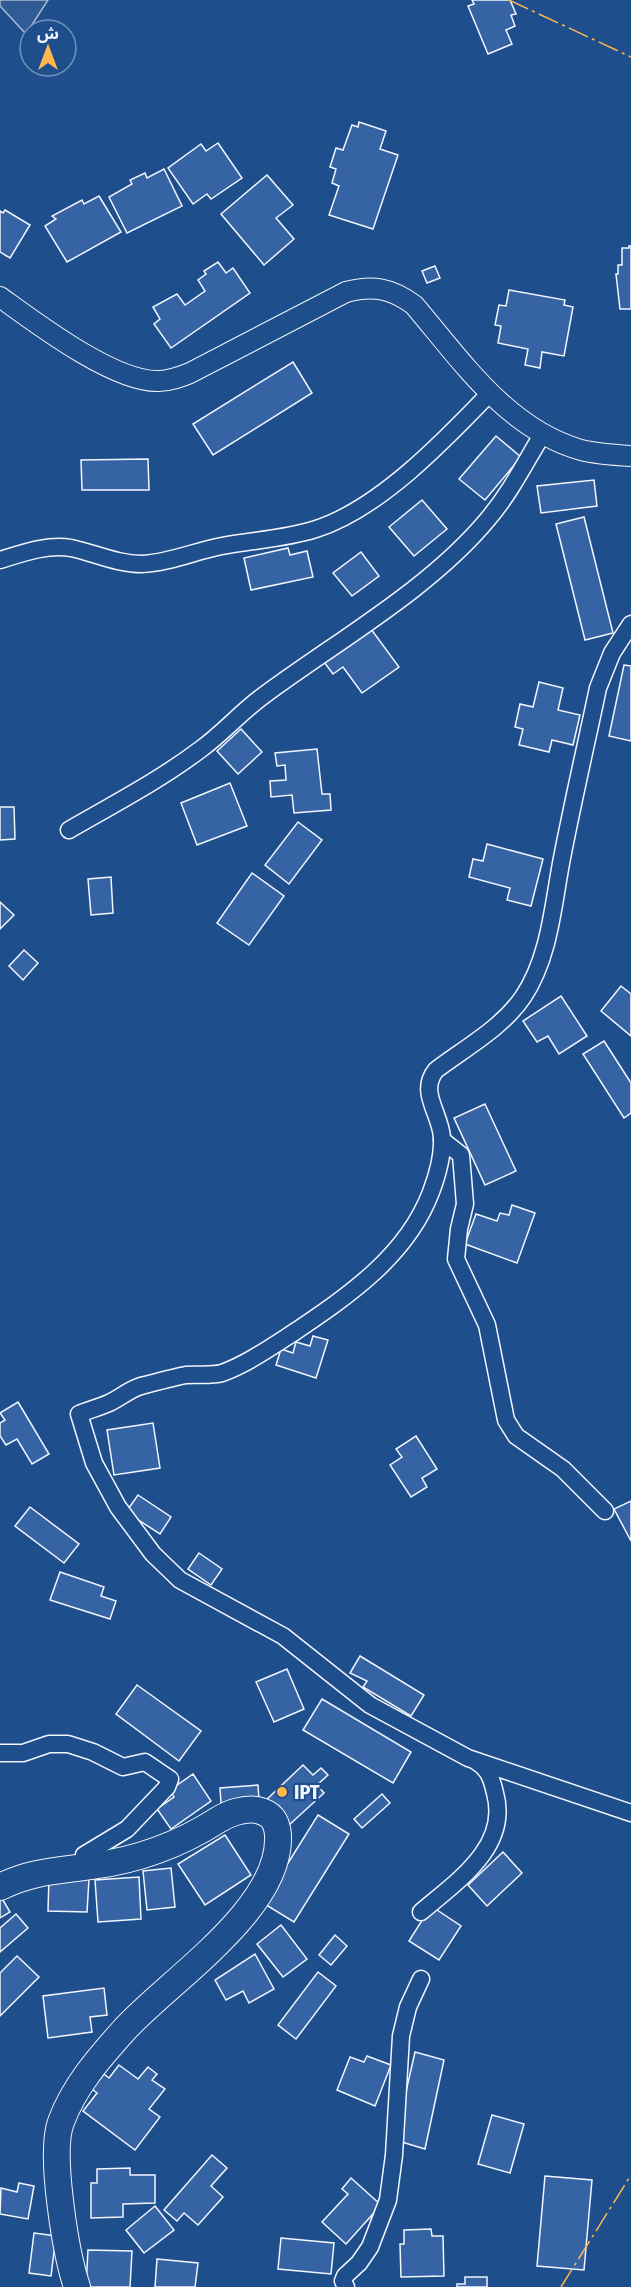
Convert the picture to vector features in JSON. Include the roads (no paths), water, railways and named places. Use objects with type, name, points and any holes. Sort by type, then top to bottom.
[{"type":"main road","points":[[0,1887],[18,1878],[44,1871],[93,1866],[157,1851],[195,1834],[222,1818],[241,1811],[254,1810],[268,1813],[278,1829],[274,1862],[267,1881],[255,1898],[222,1939],[149,2004],[101,2056],[74,2094],[60,2123],[57,2159],[60,2202],[77,2287]]},
{"type":"street","points":[[0,297],[55,335],[107,366],[136,379],[158,381],[174,379],[190,373],[346,292],[362,288],[399,293],[414,305],[490,393],[542,435],[582,450],[631,456]]},
{"type":"street","points":[[0,560],[52,547],[69,548],[123,562],[152,563],[215,547],[315,529],[358,508],[412,468],[490,393]]},
{"type":"street","points":[[69,830],[138,791],[201,749],[261,697],[402,597],[444,563],[487,520],[504,499],[542,435]]},
{"type":"street","points":[[421,1912],[476,1863],[486,1851],[498,1821],[497,1800],[492,1779],[485,1767],[370,1705],[328,1674],[283,1636],[180,1580],[153,1554],[110,1493],[94,1463],[79,1414],[109,1403],[138,1387],[185,1376],[221,1373],[264,1352],[334,1304],[382,1265],[406,1238],[424,1209],[438,1173],[442,1140],[428,1087],[430,1077],[501,1021],[522,998],[540,965],[552,918],[598,688],[612,653],[631,624]]},
{"type":"street","points":[[442,1140],[461,1155],[465,1203],[456,1259],[487,1325],[506,1420],[516,1436],[563,1469],[605,1511]]},
{"type":"street","points":[[0,1753],[23,1753],[49,1744],[68,1744],[93,1752],[123,1767],[145,1762],[170,1779],[167,1788],[127,1829],[84,1855],[83,1861],[93,1866]]},
{"type":"street","points":[[468,1758],[631,1814]]},
{"type":"street","points":[[346,2287],[343,2281],[345,2276],[359,2263],[370,2247],[388,2200],[394,2155],[401,2036],[408,2007],[421,1979]]},
{"type":"place","name":"IPT","points":[[282,1792]]}]
